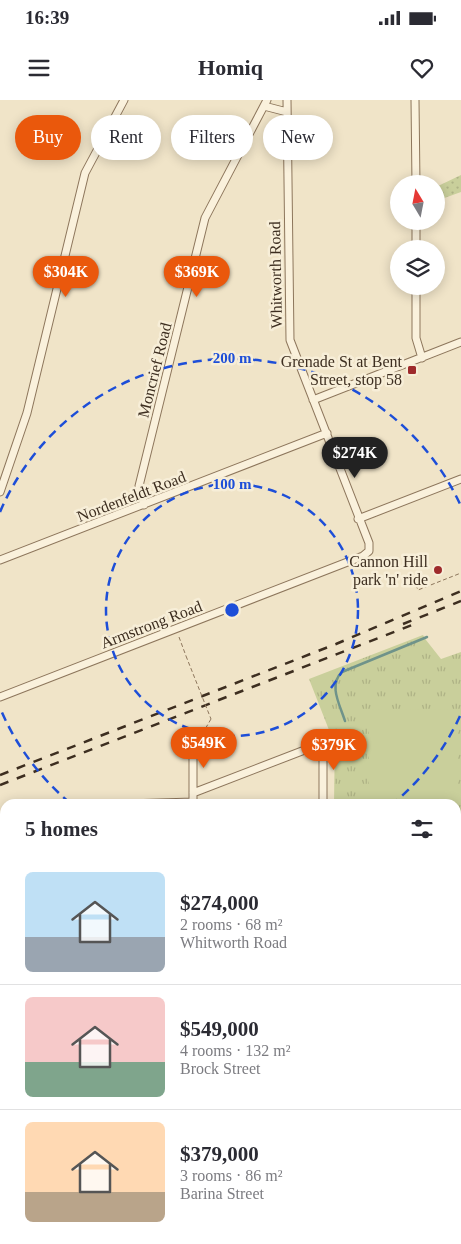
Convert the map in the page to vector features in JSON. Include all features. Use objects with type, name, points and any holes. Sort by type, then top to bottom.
[{"type":"street","points":[[0,492],[27,414],[85,173],[124,100]]},
{"type":"street","name":"Whitworth Road","points":[[287,100],[290,336],[358,519],[370,546],[367,554]]},
{"type":"street","points":[[415,100],[416,175]]},
{"type":"street","name":"Moncrief Road","points":[[144,506],[140,481],[205,218],[266,103],[287,112]]},
{"type":"street","points":[[416,295],[416,338],[422,358]]},
{"type":"street","points":[[313,400],[461,342]]},
{"type":"street","name":"Nordenfeldt Road","points":[[0,560],[144,506],[327,433]]},
{"type":"street","points":[[358,519],[461,478]]},
{"type":"street","name":"Armstrong Road","points":[[0,697],[367,554]]},
{"type":"street","points":[[193,734],[193,799]]},
{"type":"street","points":[[193,793],[328,741]]},
{"type":"street","points":[[318,745],[323,759],[323,799]]},
{"type":"path","points":[[413,579],[418,590],[461,573]]},
{"type":"path","points":[[176,629],[211,719],[204,731],[193,734]]},
{"type":"green space","points":[[461,175],[461,192],[445,198],[445,183]]},
{"type":"green space","points":[[423,635],[441,659],[461,652],[461,799],[334,799],[335,733],[329,730],[309,679]]},
{"type":"green space","points":[[457,709],[457,799],[369,799],[369,710]]},
{"type":"waterway","points":[[345,721],[335,689],[338,677],[342,672],[427,637]]},
{"type":"railway","points":[[0,775],[336,644],[461,591]]},
{"type":"railway","points":[[403,624],[461,601]]},
{"type":"railway","points":[[0,785],[412,625]]},
{"type":"place","name":"Grenade St at Bent Street, stop 58","points":[[412,370]]},
{"type":"place","name":"Cannon Hill park 'n' ride","points":[[438,570]]}]
